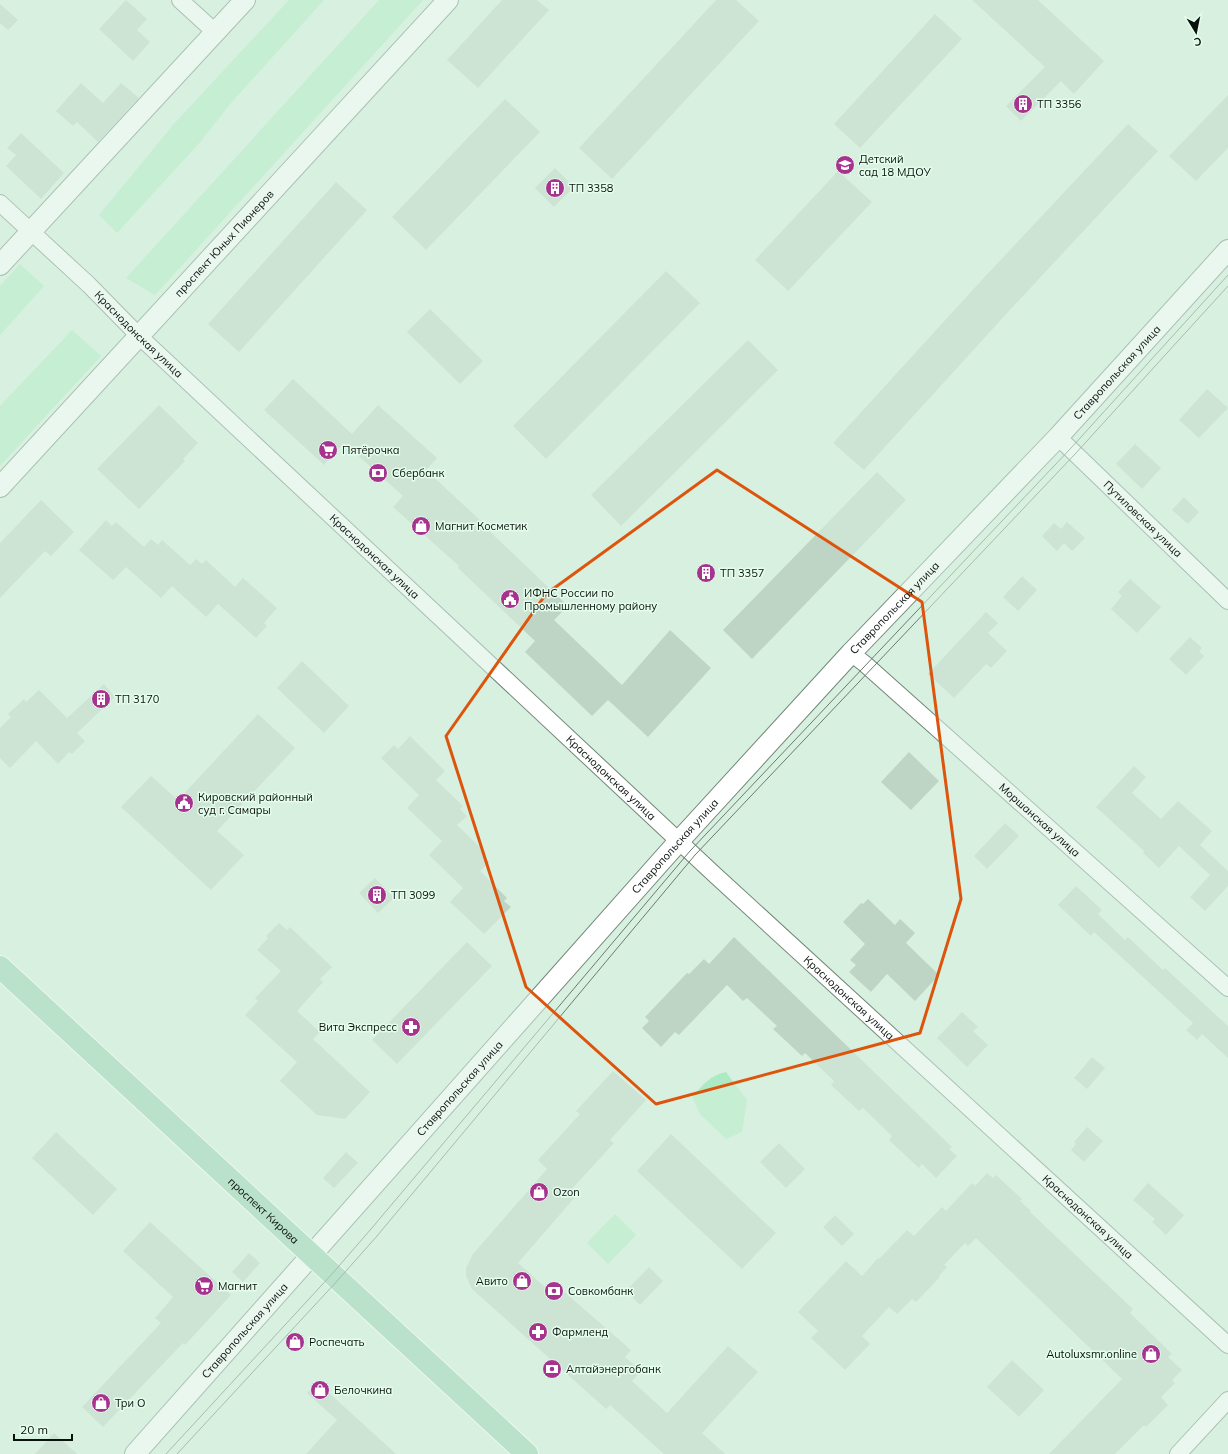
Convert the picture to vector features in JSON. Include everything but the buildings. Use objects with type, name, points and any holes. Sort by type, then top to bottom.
[{"type":"main road","name":"проспект Кирова","points":[[0,967],[527,1454]]},
{"type":"street","points":[[180,0],[215,32]]},
{"type":"street","points":[[0,265],[245,0]]},
{"type":"street","name":"проспект Юных Пионеров","points":[[0,487],[448,0]]},
{"type":"street","name":"Краснодонская улица","points":[[0,203],[89,284],[139,336],[679,841],[1228,1345]]},
{"type":"street","name":"Ставропольская улица","points":[[135,1454],[679,841],[851,653],[1058,437],[1228,250]]},
{"type":"street","name":"Путиловская улица","points":[[1058,437],[1228,601]]},
{"type":"street","name":"Моршанская улица","points":[[851,653],[866,664],[1228,988]]},
{"type":"street","points":[[1178,1454],[1228,1400]]},
{"type":"highlighted area","points":[[717,470],[922,602],[961,899],[920,1033],[656,1104],[526,987],[446,736],[546,594]]},
{"type":"green space","points":[[289,0],[324,0],[231,103],[202,140],[117,233],[99,215],[173,125]]},
{"type":"green space","points":[[379,0],[423,0],[155,295],[126,278]]},
{"type":"green space","points":[[20,264],[44,286],[0,335],[0,286]]},
{"type":"green space","points":[[72,330],[101,356],[0,466],[0,406]]},
{"type":"green space","points":[[726,1072],[747,1100],[742,1132],[726,1139],[700,1114],[692,1097],[711,1078],[720,1073]]},
{"type":"green space","points":[[615,1214],[636,1235],[608,1264],[587,1243]]},
{"type":"tram line","points":[[166,1454],[332,1274],[690,851],[1071,448],[1228,275]]},
{"type":"tram line","points":[[177,1454],[377,1236],[695,855],[1076,453],[1228,286]]},
{"type":"place","name":"ТП 3356","points":[[1023,104]]},
{"type":"place","name":"Детский сад 18 МДОУ","points":[[845,165]]},
{"type":"place","name":"ТП 3358","points":[[555,188]]},
{"type":"place","name":"Пятёрочка","points":[[328,450]]},
{"type":"place","name":"Сбербанк","points":[[378,473]]},
{"type":"place","name":"Магнит Косметик","points":[[421,526]]},
{"type":"place","name":"ТП 3357","points":[[706,573]]},
{"type":"place","name":"ИФНС России по Промышленному району","points":[[510,599]]},
{"type":"place","name":"ТП 3170","points":[[101,699]]},
{"type":"place","name":"Кировский районный суд г. Самары","points":[[184,803]]},
{"type":"place","name":"ТП 3099","points":[[377,895]]},
{"type":"place","name":"Вита Экспресс","points":[[411,1027]]},
{"type":"place","name":"Ozon","points":[[539,1192]]},
{"type":"place","name":"Авито","points":[[522,1281]]},
{"type":"place","name":"Магнит","points":[[204,1286]]},
{"type":"place","name":"Совкомбанк","points":[[554,1291]]},
{"type":"place","name":"Фармленд","points":[[538,1332]]},
{"type":"place","name":"Роспечать","points":[[295,1342]]},
{"type":"place","name":"Autoluxsmr.online","points":[[1151,1354]]},
{"type":"place","name":"Алтайэнергобанк","points":[[552,1369]]},
{"type":"place","name":"Белочкина","points":[[320,1390]]},
{"type":"place","name":"Три О","points":[[101,1403]]}]
